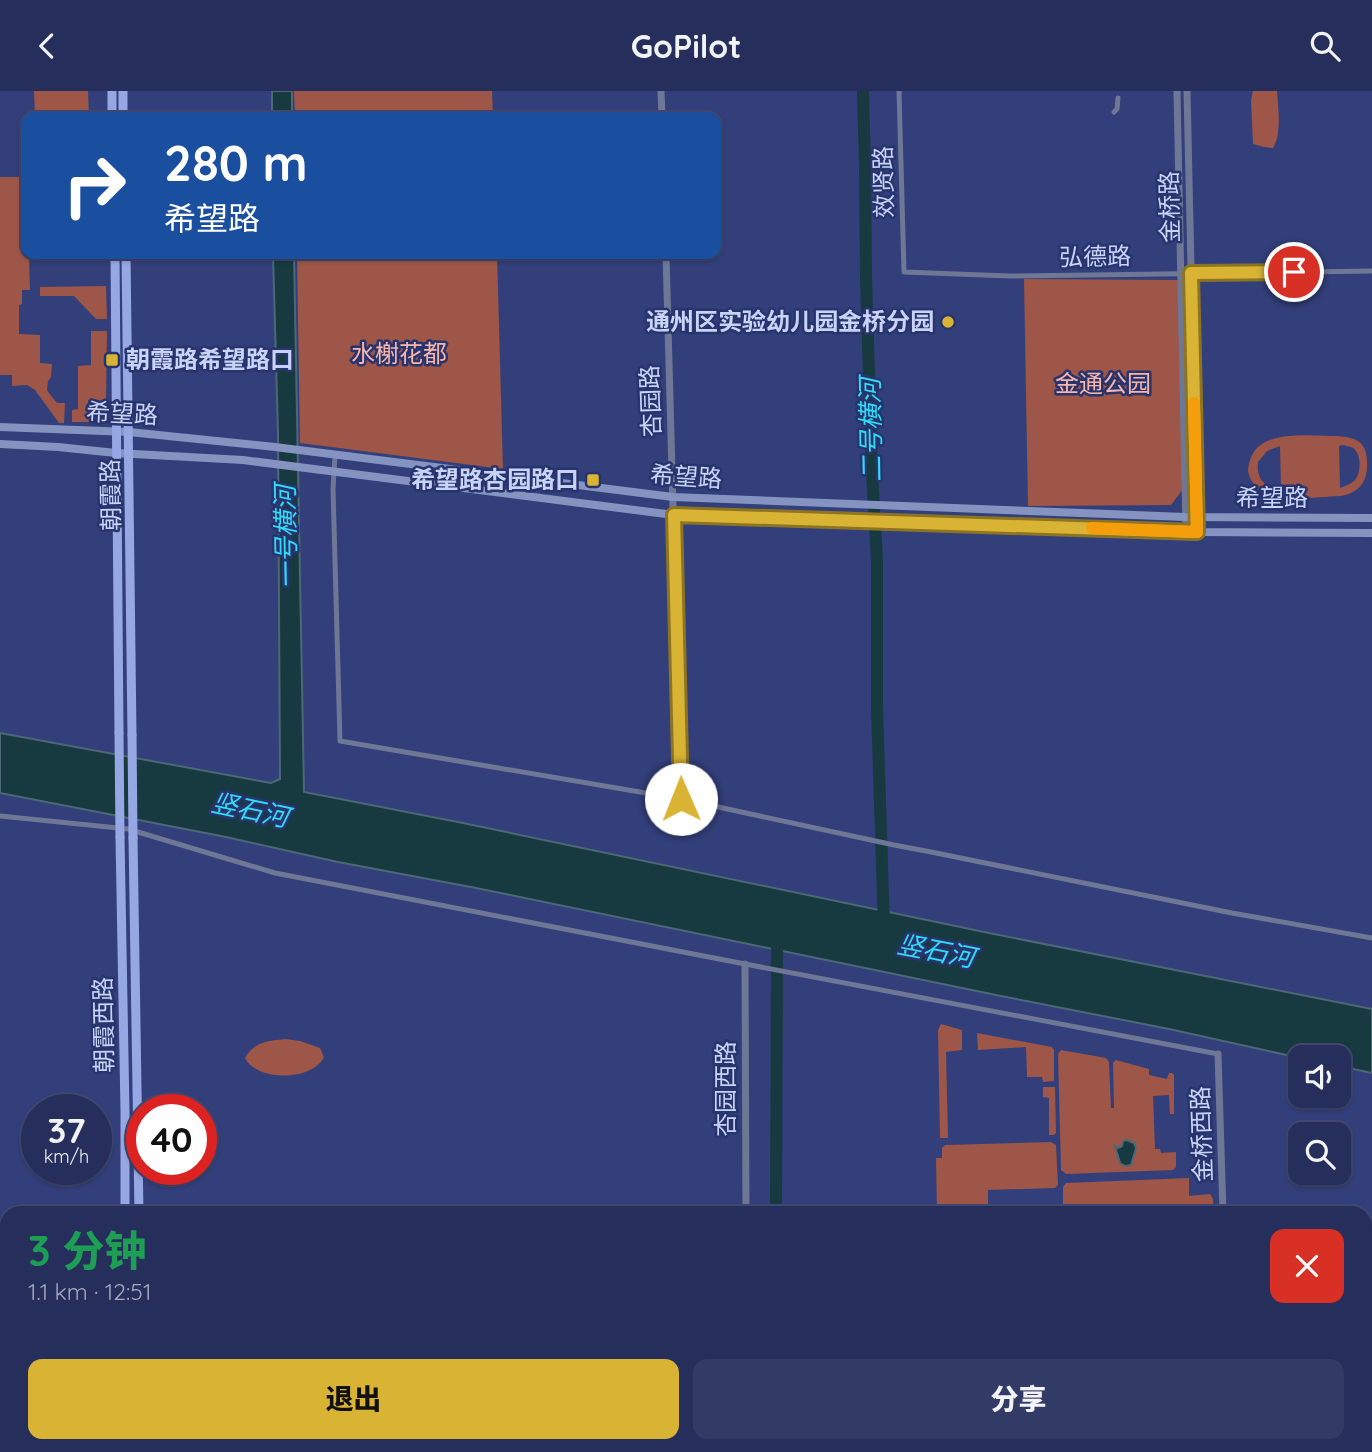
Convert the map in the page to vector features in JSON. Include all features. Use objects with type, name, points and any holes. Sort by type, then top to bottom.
[{"type":"main road","points":[[112,91],[113,112]]},
{"type":"main road","points":[[123,91],[123,112]]},
{"type":"main road","name":"朝霞路","points":[[115,259],[120,837]]},
{"type":"main road","name":"朝霞路","points":[[126,259],[133,838]]},
{"type":"main road","name":"希望路","points":[[0,427],[129,432],[275,447],[673,498],[1185,517],[1372,517]]},
{"type":"main road","name":"希望路","points":[[0,444],[243,460],[674,515],[1197,532],[1372,533]]},
{"type":"main road","name":"朝霞西路","points":[[120,837],[125,1206]]},
{"type":"main road","name":"朝霞西路","points":[[133,838],[139,1206]]},
{"type":"street","points":[[661,91],[662,112]]},
{"type":"street","name":"效贤路","points":[[899,91],[904,272]]},
{"type":"street","name":"金桥路","points":[[1177,91],[1186,531]]},
{"type":"street","name":"金桥路","points":[[1187,91],[1197,532]]},
{"type":"street","points":[[1114,113],[1118,98]]},
{"type":"street","name":"杏园路","points":[[666,259],[681,799]]},
{"type":"street","name":"弘德路","points":[[904,272],[1010,277],[1372,271]]},
{"type":"street","points":[[335,454],[340,741],[681,799],[1232,913],[1372,938]]},
{"type":"street","points":[[0,816],[128,829],[275,873],[1219,1054]]},
{"type":"street","name":"杏园西路","points":[[745,964],[746,1206]]},
{"type":"street","name":"金桥西路","points":[[1219,1054],[1223,1206]]},
{"type":"green space","points":[[34,91],[88,91],[89,112],[35,112]]},
{"type":"green space","points":[[294,91],[492,91],[493,112],[295,112]]},
{"type":"green space","points":[[1253,91],[1277,91],[1278,128],[1273,148],[1253,144]]},
{"type":"green space","points":[[0,177],[21,177],[21,259],[29,259],[30,290],[22,290],[19,334],[40,335],[40,363],[52,364],[47,390],[57,403],[65,403],[64,423],[59,423],[35,390],[27,385],[12,386],[12,375],[0,375]]},
{"type":"green space","name":"水榭花都","points":[[297,259],[497,259],[503,469],[300,443]]},
{"type":"green space","name":"金通公园","points":[[1024,279],[1178,280],[1183,489],[1171,505],[1028,506]]},
{"type":"green space","points":[[106,286],[107,319],[96,319],[74,296],[40,296],[40,287]]},
{"type":"green space","points":[[91,331],[107,331],[106,404],[95,422],[72,422],[72,410],[78,409],[78,366],[91,365]]},
{"type":"green space","points":[[1303,435],[1352,438],[1365,449],[1366,475],[1361,485],[1352,492],[1340,496],[1275,497],[1258,489],[1249,475],[1252,455],[1267,441]],"holes":[[[1280,446],[1281,488],[1275,488],[1262,481],[1258,462],[1267,451]],[[1339,446],[1356,451],[1359,468],[1355,480],[1340,488]]]},
{"type":"green space","points":[[941,1024],[962,1030],[962,1050],[946,1052],[948,1138],[940,1138],[938,1030]]},
{"type":"green space","points":[[977,1033],[1052,1047],[1054,1081],[1043,1082],[1042,1077],[1027,1077],[1026,1047],[978,1050]]},
{"type":"green space","points":[[286,1039],[320,1048],[324,1057],[309,1071],[285,1075],[272,1075],[261,1071],[251,1066],[245,1058],[258,1045]]},
{"type":"green space","points":[[1061,1050],[1106,1058],[1109,1062],[1111,1108],[1114,1108],[1113,1063],[1116,1060],[1149,1069],[1149,1075],[1167,1079],[1169,1073],[1174,1075],[1174,1114],[1170,1114],[1169,1095],[1153,1096],[1155,1149],[1160,1149],[1161,1153],[1176,1152],[1176,1167],[1173,1170],[1066,1174],[1061,1170],[1058,1054]]},
{"type":"green space","points":[[1043,1087],[1055,1087],[1054,1135],[1049,1135],[1049,1098],[1043,1097]]},
{"type":"green space","points":[[1051,1142],[1056,1145],[1058,1185],[1055,1188],[988,1190],[988,1206],[937,1206],[936,1158],[942,1158],[942,1148],[945,1145]]},
{"type":"green space","points":[[1189,1178],[1189,1196],[1210,1194],[1214,1206],[1063,1206],[1063,1187],[1066,1183]]},
{"type":"water","points":[[272,91],[292,91],[292,112],[272,112]]},
{"type":"water","points":[[273,259],[294,259],[304,792],[1372,1009],[1372,1073],[1351,1069],[1351,1045],[1288,1045],[1288,1055],[0,793],[0,733],[271,783],[280,779],[278,433]]},
{"type":"water","points":[[1126,1140],[1134,1143],[1136,1148],[1131,1165],[1125,1166],[1120,1163],[1115,1146],[1122,1146]]},
{"type":"waterway","name":"二号横河","points":[[863,91],[866,277],[877,561],[877,708],[884,927]]},
{"type":"waterway","points":[[776,1206],[777,937]]},
{"type":"slow traffic","points":[[1092,528],[1197,532],[1194,403]]},
{"type":"place","name":"通州区实验幼儿园金桥分园","points":[[948,322]]},
{"type":"place","name":"朝霞路希望路口","points":[[112,360]]},
{"type":"place","name":"希望路杏园路口","points":[[593,480]]},
{"type":"route","points":[[681,799],[674,515],[1197,532],[1191,273],[1294,272]]},
{"type":"water label","name":"一号横河","points":[[286,537]]},
{"type":"water label","name":"竖石河","points":[[250,810]]},
{"type":"water label","name":"竖石河","points":[[936,951]]}]
